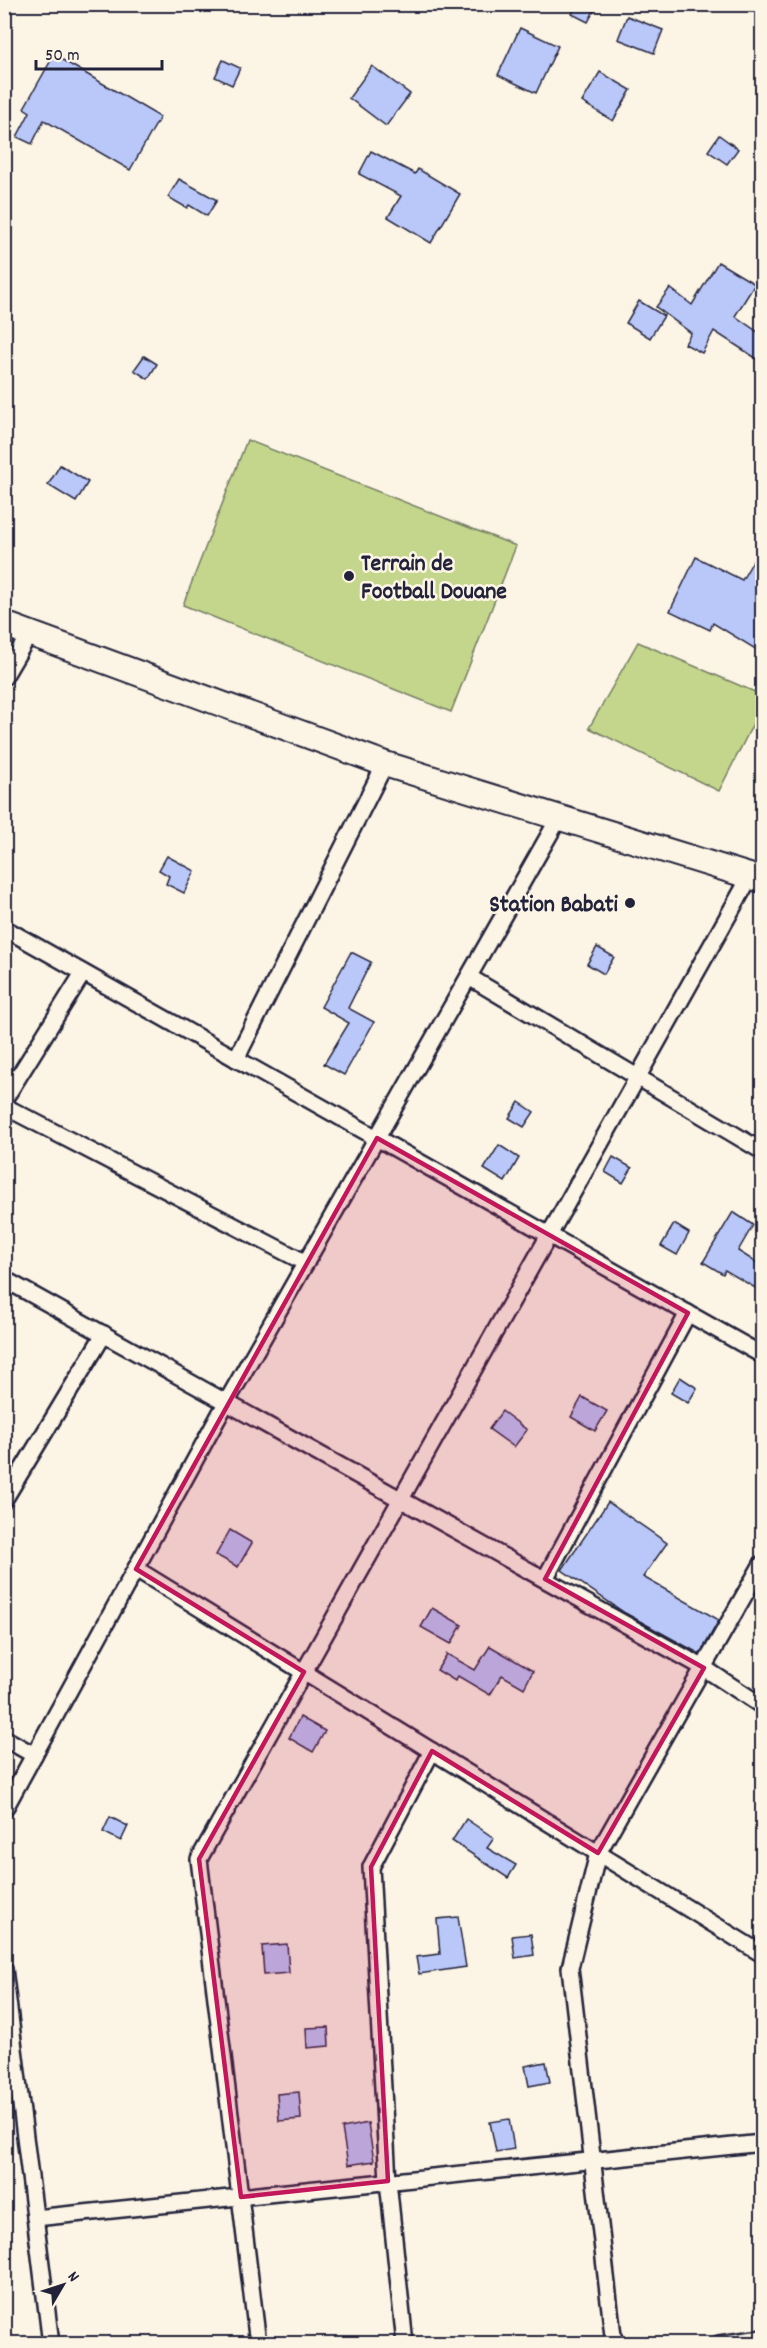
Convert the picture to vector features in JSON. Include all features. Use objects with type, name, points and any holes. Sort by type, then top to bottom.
[{"type":"highway","points":[[4,624],[385,764],[757,877]]},
{"type":"street","points":[[4,677],[30,633]]},
{"type":"street","points":[[236,1059],[385,764]]},
{"type":"street","points":[[4,1810],[226,1403],[560,816]]},
{"type":"street","points":[[258,2343],[199,1859],[639,1078],[757,877]]},
{"type":"street","points":[[4,928],[762,1355]]},
{"type":"street","points":[[4,1100],[83,973]]},
{"type":"street","points":[[469,977],[762,1151]]},
{"type":"street","points":[[4,1106],[306,1263]]},
{"type":"street","points":[[4,1280],[704,1668],[762,1706]]},
{"type":"street","points":[[545,1579],[688,1313]]},
{"type":"street","points":[[4,1500],[104,1334]]},
{"type":"street","points":[[614,2343],[570,1968],[598,1853],[762,1564]]},
{"type":"street","points":[[136,1569],[762,1954]]},
{"type":"street","points":[[4,1738],[34,1755]]},
{"type":"street","points":[[405,2343],[388,2181],[371,1867],[432,1750]]},
{"type":"street","points":[[4,1969],[8,2032],[51,2343]]},
{"type":"street","points":[[35,2218],[762,2143]]},
{"type":"street","points":[[719,2343],[762,2338]]},
{"type":"highlighted area","points":[[377,1138],[688,1313],[545,1579],[704,1668],[598,1853],[432,1751],[371,1867],[388,2181],[241,2197],[199,1859],[304,1672],[136,1569]]},
{"type":"green space","name":"Terrain de Football Douane","points":[[247,440],[516,546],[451,712],[183,605]]},
{"type":"green space","points":[[638,642],[762,695],[762,706],[719,791],[589,728]]},
{"type":"building","points":[[577,4],[594,11],[588,22],[572,14]]},
{"type":"building","points":[[627,16],[663,30],[654,53],[618,39]]},
{"type":"building","points":[[520,28],[558,46],[536,93],[498,75]]},
{"type":"building","points":[[54,55],[160,117],[130,170],[44,120],[32,144],[17,137],[30,112],[24,108]]},
{"type":"building","points":[[223,60],[240,68],[232,85],[215,77]]},
{"type":"building","points":[[372,66],[410,94],[386,126],[349,98]]},
{"type":"building","points":[[600,72],[631,90],[613,121],[582,102]]},
{"type":"building","points":[[719,135],[738,149],[727,164],[708,151]]},
{"type":"building","points":[[371,151],[415,174],[418,169],[460,194],[431,243],[388,217],[401,196],[359,174]]},
{"type":"building","points":[[179,179],[217,200],[207,216],[189,205],[187,208],[168,197]]},
{"type":"building","points":[[718,262],[755,284],[735,316],[762,335],[762,362],[714,331],[702,353],[685,344],[691,333],[656,307],[670,288],[692,305]]},
{"type":"building","points":[[639,301],[664,316],[650,338],[626,323]]},
{"type":"building","points":[[144,356],[157,364],[148,379],[134,370]]},
{"type":"building","points":[[60,465],[88,482],[76,502],[48,485]]},
{"type":"building","points":[[762,545],[762,653],[713,623],[710,630],[670,611],[696,557],[742,580]]},
{"type":"building","points":[[167,856],[195,871],[184,893],[166,884],[169,876],[159,870]]},
{"type":"building","points":[[597,947],[614,957],[604,974],[587,964]]},
{"type":"building","points":[[351,952],[371,962],[348,1008],[374,1022],[344,1075],[324,1064],[349,1023],[321,1007]]},
{"type":"building","points":[[519,1102],[534,1112],[524,1127],[509,1118]]},
{"type":"building","points":[[499,1145],[519,1158],[505,1182],[484,1169]]},
{"type":"building","points":[[613,1157],[632,1168],[623,1183],[605,1172]]},
{"type":"building","points":[[733,1212],[753,1225],[738,1251],[762,1266],[762,1292],[725,1270],[723,1274],[703,1262]]},
{"type":"building","points":[[674,1224],[689,1233],[677,1255],[661,1246]]},
{"type":"building","points":[[680,1377],[697,1388],[688,1403],[671,1393]]},
{"type":"building","points":[[582,1397],[607,1411],[595,1431],[571,1417]]},
{"type":"building","points":[[502,1411],[527,1430],[514,1447],[489,1429]]},
{"type":"building","points":[[608,1502],[667,1543],[643,1577],[719,1620],[700,1654],[625,1613],[562,1570]]},
{"type":"building","points":[[230,1530],[252,1543],[238,1567],[216,1555]]},
{"type":"building","points":[[432,1608],[462,1625],[451,1644],[421,1627]]},
{"type":"building","points":[[490,1646],[533,1671],[524,1688],[502,1675],[490,1695],[458,1676],[455,1681],[437,1670],[447,1654],[475,1670]]},
{"type":"building","points":[[300,1717],[325,1731],[313,1752],[289,1738]]},
{"type":"building","points":[[110,1817],[128,1826],[121,1841],[103,1832]]},
{"type":"building","points":[[466,1819],[494,1838],[487,1848],[516,1865],[508,1878],[452,1841]]},
{"type":"building","points":[[458,1917],[466,1967],[419,1974],[416,1957],[440,1954],[437,1919]]},
{"type":"building","points":[[531,1934],[534,1955],[515,1958],[512,1936]]},
{"type":"building","points":[[287,1944],[289,1973],[264,1975],[262,1946]]},
{"type":"building","points":[[328,2027],[329,2046],[307,2048],[306,2028]]},
{"type":"building","points":[[546,2062],[550,2082],[529,2086],[525,2066]]},
{"type":"building","points":[[299,2092],[301,2119],[279,2121],[277,2094]]},
{"type":"building","points":[[509,2119],[514,2149],[496,2152],[490,2122]]},
{"type":"building","points":[[368,2123],[374,2161],[348,2165],[342,2128]]},
{"type":"place","name":"Terrain de Football Douane","points":[[349,576]]},
{"type":"place","name":"Station Babati","points":[[630,903]]}]
